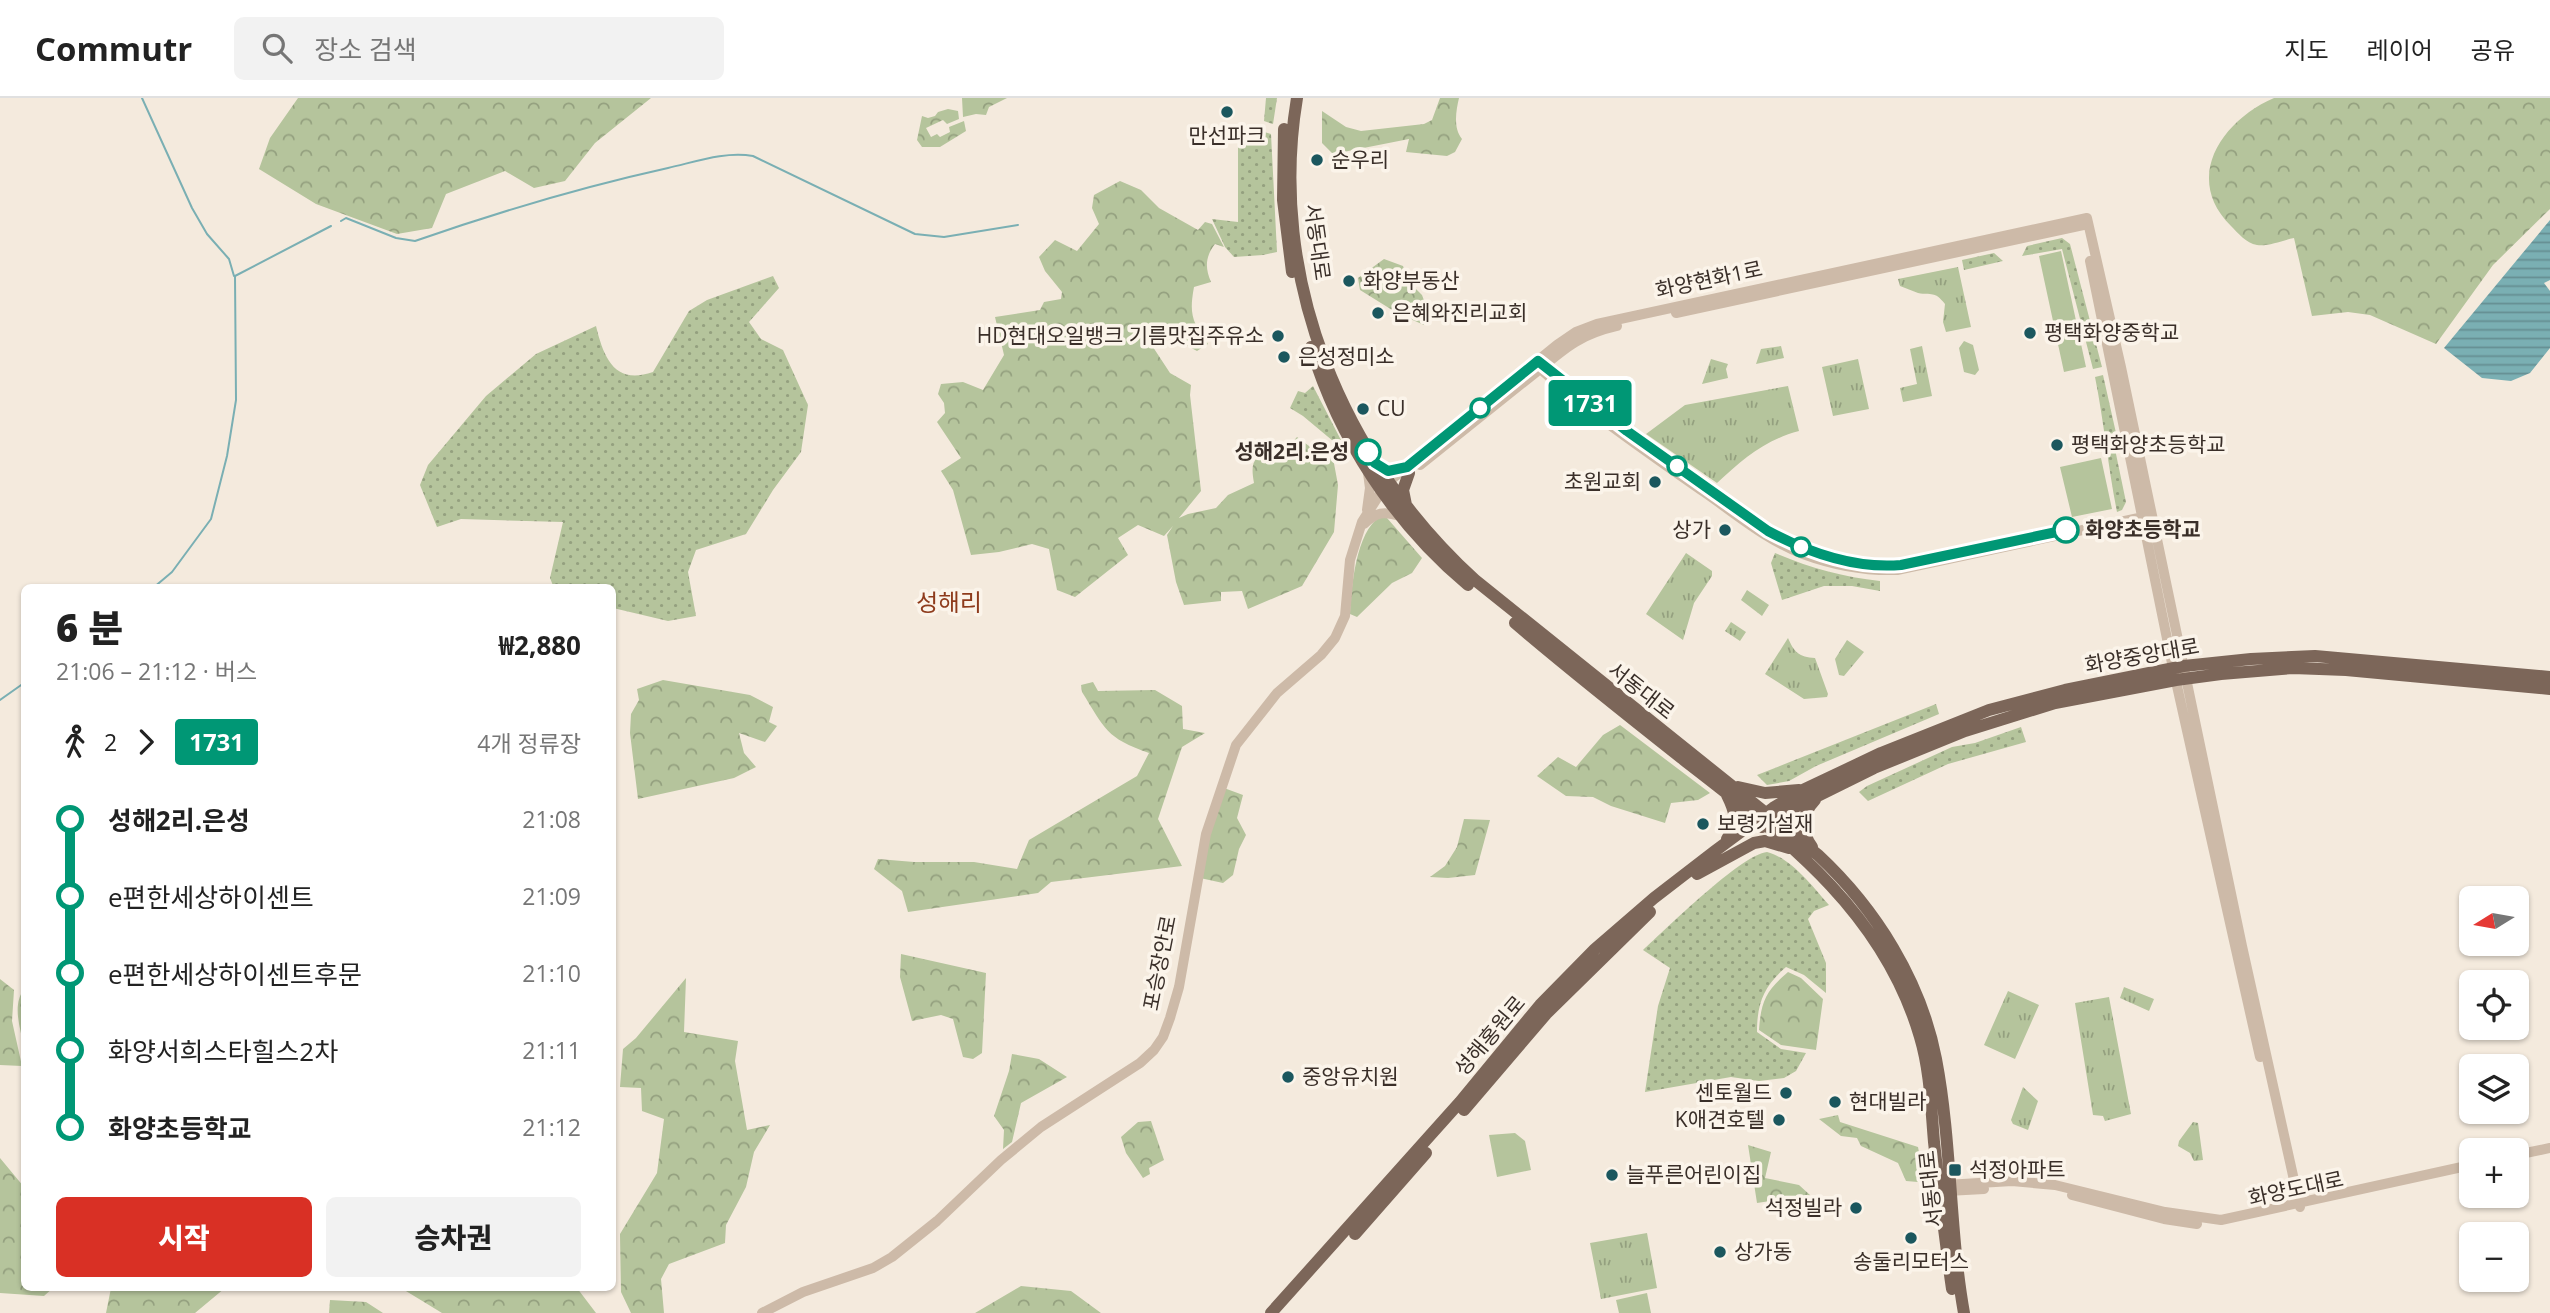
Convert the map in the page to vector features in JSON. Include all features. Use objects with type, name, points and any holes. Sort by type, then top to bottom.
[{"type":"main road","name":"서동대로","points":[[1289,98],[1283,131],[1284,226],[1294,281],[1318,370],[1349,439],[1452,572],[1602,696],[1818,855],[1874,917],[1892,946],[1922,1008],[1940,1080],[1944,1188],[1956,1313]]},
{"type":"main road","name":"서동대로","points":[[1297,98],[1290,166],[1292,212],[1304,292],[1327,367],[1371,466]]},
{"type":"main road","points":[[1371,466],[1388,471],[1408,470],[1403,490],[1403,512]]},
{"type":"main road","name":"화양중앙대로","points":[[1766,819],[1818,797],[1874,768],[1965,731],[2024,711],[2180,673],[2251,659],[2315,656],[2550,677]]},
{"type":"main road","name":"화양중앙대로","points":[[1766,819],[1803,790],[1892,749],[1989,710],[2065,690],[2180,673],[2306,668],[2550,689]]},
{"type":"main road","points":[[1721,847],[1736,823],[1729,789],[1765,793],[1803,790]]},
{"type":"main road","points":[[1818,797],[1806,812],[1803,824],[1807,840],[1818,855]]},
{"type":"main road","name":"서동대로","points":[[1766,819],[1830,883],[1877,942],[1909,1004],[1927,1068],[1964,1313]]},
{"type":"main road","name":"성해홍원로","points":[[1271,1313],[1444,1121],[1540,1005],[1622,924],[1721,847],[1766,819]]},
{"type":"main road","name":"성해홍원로","points":[[1280,1313],[1389,1196],[1568,990],[1626,932],[1766,819]]},
{"type":"main road","points":[[1697,874],[1760,842],[1774,842],[1798,853]]},
{"type":"street","name":"화양현화1로","points":[[1386,489],[1576,332],[1597,324],[2085,222],[2146,514]]},
{"type":"street","points":[[1539,365],[1623,435],[1761,533],[1804,554],[1842,565],[1878,571],[1898,570],[2146,514],[2297,1206]]},
{"type":"street","points":[[1364,521],[1371,466]]},
{"type":"street","points":[[1364,521],[1386,489]]},
{"type":"street","points":[[1364,521],[1380,512],[1403,512]]},
{"type":"street","name":"포승장안로","points":[[762,1313],[803,1292],[873,1268],[892,1257],[937,1221],[1001,1160],[1041,1127],[1108,1085],[1154,1050],[1163,1037],[1179,987],[1206,834],[1236,745],[1270,700],[1321,655],[1339,630],[1345,617],[1350,560],[1364,521]]},
{"type":"street","points":[[2529,1152],[2550,1148]]},
{"type":"street","points":[[2529,1158],[2550,1153]]},
{"type":"street","name":"화양도대로","points":[[1944,1188],[2052,1190],[2129,1206],[2221,1220],[2459,1171]]},
{"type":"green space","points":[[298,98],[651,98],[595,143],[565,181],[534,188],[505,171],[446,194],[432,228],[397,234],[316,204],[259,169],[270,138]]},
{"type":"green space","points":[[962,98],[1007,98],[989,107],[986,115],[963,117]]},
{"type":"green space","points":[[1266,98],[1277,98],[1273,124],[1264,121]]},
{"type":"green space","points":[[1440,98],[1459,98],[1456,125],[1462,139],[1455,152],[1447,156],[1406,152],[1409,139],[1333,154],[1322,143],[1322,111],[1346,127],[1361,131],[1424,124],[1432,120]]},
{"type":"green space","points":[[2274,98],[2550,98],[2550,209],[2493,265],[2436,344],[2370,315],[2348,312],[2312,316],[2294,238],[2265,245],[2249,242],[2231,226],[2217,207],[2210,188],[2210,170],[2215,152],[2225,135],[2239,120]]},
{"type":"green space","points":[[948,109],[958,111],[959,119],[947,124],[943,120],[926,128],[931,137],[937,134],[940,137],[950,132],[949,127],[964,121],[966,131],[940,147],[922,147],[917,140],[922,116],[928,118]]},
{"type":"green space","points":[[1261,131],[1271,134],[1277,252],[1234,257],[1225,247],[1212,219],[1238,222],[1238,133]]},
{"type":"green space","points":[[1120,181],[1141,190],[1159,208],[1198,230],[1205,222],[1212,224],[1224,247],[1215,244],[1209,253],[1207,267],[1211,282],[1194,287],[1193,317],[1208,344],[1197,351],[1163,330],[1151,344],[1170,373],[1191,385],[1201,491],[1179,518],[1216,508],[1228,495],[1254,483],[1253,465],[1271,445],[1283,453],[1297,437],[1321,455],[1333,458],[1338,485],[1334,532],[1302,586],[1248,609],[1242,591],[1221,592],[1221,601],[1184,605],[1176,582],[1167,535],[1173,526],[1164,536],[1138,525],[1118,538],[1128,555],[1075,597],[1057,590],[1049,549],[1032,544],[971,555],[953,490],[941,471],[961,458],[937,422],[945,413],[944,403],[938,394],[941,384],[963,382],[983,390],[1004,355],[995,317],[1040,310],[1044,302],[1061,299],[1062,292],[1045,271],[1039,257],[1055,240],[1077,251],[1099,224],[1092,208],[1094,195]]},
{"type":"green space","points":[[2062,238],[2070,244],[2102,367],[2093,369],[2062,249],[2022,256],[2027,246]]},
{"type":"green space","points":[[2061,251],[2086,367],[2064,372],[2039,256]]},
{"type":"green space","points":[[1994,253],[2003,261],[1964,270],[1962,260]]},
{"type":"green space","points":[[1384,259],[1403,266],[1408,281],[1422,295],[1430,317],[1424,325],[1397,313],[1360,290],[1358,278]]},
{"type":"green space","points":[[1958,267],[1971,327],[1946,332],[1943,322],[1945,304],[1935,295],[1918,293],[1900,286],[1898,279]]},
{"type":"green space","points":[[773,276],[779,288],[749,322],[761,339],[783,350],[808,405],[801,452],[746,534],[696,550],[688,572],[696,616],[668,621],[616,609],[616,584],[552,584],[550,578],[563,522],[461,519],[437,527],[420,485],[428,465],[486,396],[536,354],[596,326],[603,349],[620,372],[640,375],[653,372],[689,311],[707,300]]},
{"type":"green space","points":[[1964,341],[1973,345],[1979,370],[1975,375],[1964,372],[1959,348]]},
{"type":"green space","points":[[1781,346],[1784,358],[1756,364],[1761,349]]},
{"type":"green space","points":[[1922,346],[1932,396],[1903,402],[1900,388],[1917,384],[1910,349]]},
{"type":"green space","points":[[1711,359],[1728,364],[1728,378],[1702,384]]},
{"type":"green space","points":[[1858,359],[1869,409],[1833,416],[1822,367]]},
{"type":"green space","points":[[2103,375],[2116,433],[2116,454],[2126,502],[2122,510],[2117,512],[2095,377]]},
{"type":"green space","points":[[1313,386],[1343,444],[1339,446],[1290,408],[1298,391],[1305,393]]},
{"type":"green space","points":[[1788,386],[1799,431],[1755,451],[1717,483],[1646,434],[1685,405]]},
{"type":"green space","points":[[2101,458],[2112,509],[2072,517],[2060,467]]},
{"type":"green space","points":[[1380,517],[1387,518],[1422,558],[1412,573],[1392,583],[1357,617],[1350,614],[1356,561],[1365,535]]},
{"type":"green space","points":[[1686,553],[1712,571],[1712,576],[1694,603],[1683,640],[1646,614]]},
{"type":"green space","points":[[1775,553],[1827,571],[1880,581],[1880,591],[1852,586],[1824,586],[1782,600],[1771,563]]},
{"type":"green space","points":[[1747,590],[1769,605],[1762,616],[1741,600]]},
{"type":"green space","points":[[1731,622],[1746,632],[1740,641],[1725,631]]},
{"type":"green space","points":[[1788,638],[1798,653],[1815,658],[1827,697],[1804,699],[1765,674]]},
{"type":"green space","points":[[1847,640],[1864,652],[1844,676],[1839,675],[1835,659]]},
{"type":"green space","points":[[663,680],[750,695],[773,707],[769,722],[777,726],[765,742],[739,733],[744,753],[756,767],[734,778],[638,799],[630,733],[631,714],[639,700],[637,689]]},
{"type":"green space","points":[[1093,682],[1098,691],[1155,690],[1182,706],[1183,729],[1205,733],[1182,747],[1158,819],[1182,866],[1051,882],[1038,893],[908,912],[902,891],[874,869],[878,859],[974,862],[1017,869],[1029,840],[1137,776],[1149,753],[1115,737],[1102,724],[1082,692],[1081,685]]},
{"type":"green space","points":[[1936,704],[1939,714],[1816,766],[1789,781],[1767,785],[1757,775]]},
{"type":"green space","points":[[1620,725],[1710,793],[1698,800],[1671,803],[1665,823],[1611,806],[1593,797],[1566,796],[1537,776],[1558,757],[1576,767],[1603,735]]},
{"type":"green space","points":[[2021,727],[2026,742],[1948,764],[1868,801],[1859,792],[1952,747],[1975,743]]},
{"type":"green space","points":[[1224,788],[1243,795],[1237,818],[1246,835],[1239,849],[1233,875],[1223,883],[1200,878],[1210,829]]},
{"type":"green space","points":[[1464,819],[1490,820],[1475,875],[1430,877],[1445,866],[1457,847]]},
{"type":"green space","points":[[1767,852],[1785,860],[1829,905],[1814,911],[1808,919],[1826,963],[1826,993],[1804,975],[1786,967],[1767,988],[1758,1012],[1757,1032],[1781,1049],[1806,1053],[1796,1071],[1784,1078],[1759,1081],[1731,1077],[1645,1092],[1658,1006],[1670,968],[1643,950],[1740,865]]},
{"type":"green space","points":[[901,954],[986,973],[982,1053],[973,1059],[963,1057],[953,1019],[941,1015],[912,1021],[900,977]]},
{"type":"green space","points":[[1788,972],[1801,978],[1823,999],[1816,1050],[1781,1045],[1759,1030],[1766,997]]},
{"type":"green space","points":[[686,978],[684,1032],[738,1041],[735,1061],[747,1130],[770,1125],[754,1152],[746,1187],[726,1225],[725,1243],[669,1264],[661,1279],[664,1313],[631,1313],[621,1292],[620,1234],[657,1173],[664,1119],[642,1111],[641,1088],[620,1087],[623,1049],[636,1038]]},
{"type":"green space","points":[[0,979],[14,990],[12,1021],[21,1066],[0,1065]]},
{"type":"green space","points":[[2124,987],[2154,999],[2149,1011],[2120,998]]},
{"type":"green space","points":[[2008,991],[2039,1005],[2015,1059],[1984,1045]]},
{"type":"green space","points":[[21,994],[21,1033],[18,1009]]},
{"type":"green space","points":[[2109,997],[2131,1114],[2105,1121],[2103,1116],[2093,1115],[2075,1003]]},
{"type":"green space","points":[[1012,1054],[1039,1059],[1067,1077],[1021,1103],[1012,1142],[1003,1149],[1004,1130],[994,1116]]},
{"type":"green space","points":[[2023,1087],[2038,1101],[2028,1130],[2013,1124],[2011,1120]]},
{"type":"green space","points":[[1838,1115],[1840,1122],[1918,1147],[1924,1179],[1918,1182],[1906,1181],[1898,1163],[1861,1146],[1857,1138],[1841,1136],[1819,1119]]},
{"type":"green space","points":[[1151,1121],[1164,1160],[1149,1168],[1150,1174],[1143,1178],[1126,1153],[1121,1137],[1138,1122]]},
{"type":"green space","points":[[2193,1122],[2198,1123],[2203,1160],[2194,1161],[2190,1153],[2178,1146]]},
{"type":"green space","points":[[1515,1133],[1525,1141],[1531,1170],[1497,1177],[1489,1135]]},
{"type":"green space","points":[[1748,1145],[1771,1152],[1765,1178],[1799,1185],[1810,1195],[1757,1203]]},
{"type":"green space","points":[[0,1158],[21,1183],[21,1291],[50,1291],[44,1296],[0,1293]]},
{"type":"green space","points":[[1647,1233],[1657,1288],[1601,1299],[1590,1243]]},
{"type":"green space","points":[[1021,1286],[1071,1291],[1101,1313],[975,1313]]},
{"type":"green space","points":[[110,1291],[221,1291],[195,1313],[106,1313]]},
{"type":"green space","points":[[406,1291],[579,1291],[596,1313],[442,1313]]},
{"type":"green space","points":[[1647,1293],[1651,1313],[1619,1313],[1616,1300]]},
{"type":"green space","points":[[330,1300],[366,1302],[383,1313],[329,1313]]},
{"type":"water","points":[[2550,220],[2550,280],[2544,283],[2550,291],[2550,348],[2530,373],[2511,381],[2482,378],[2444,348]]},
{"type":"waterway","points":[[142,98],[192,208],[207,234],[229,259],[234,276]]},
{"type":"waterway","points":[[341,221],[346,218],[396,238],[415,241],[604,183],[710,158],[742,155],[753,156],[915,234],[944,237],[1018,225]]},
{"type":"waterway","points":[[158,584],[172,572],[211,519],[227,456],[236,400],[235,276],[331,226]]},
{"type":"waterway","points":[[0,700],[21,685]]},
{"type":"bus line","name":"1731","points":[[1368,452],[1375,463],[1388,471],[1407,467],[1538,361],[1627,431],[1768,531],[1828,557],[1874,565],[1901,565],[2066,530]]},
{"type":"place","name":"만선파크","points":[[1227,112]]},
{"type":"place","name":"순우리","points":[[1317,160]]},
{"type":"place","name":"화양부동산","points":[[1349,281]]},
{"type":"place","name":"은혜와진리교회","points":[[1378,313]]},
{"type":"place","name":"평택화양중학교","points":[[2030,333]]},
{"type":"place","name":"HD현대오일뱅크 기름맛집주유소","points":[[1278,336]]},
{"type":"place","name":"은성정미소","points":[[1284,357]]},
{"type":"place","name":"CU","points":[[1363,409]]},
{"type":"place","name":"평택화양초등학교","points":[[2057,445]]},
{"type":"place","name":"성해2리.은성","points":[[1368,452]]},
{"type":"place","name":"초원교회","points":[[1655,482]]},
{"type":"place","name":"상가","points":[[1725,530]]},
{"type":"place","name":"화양초등학교","points":[[2066,530]]},
{"type":"place","name":"보령가설재","points":[[1703,824]]},
{"type":"place","name":"중앙유치원","points":[[1288,1077]]},
{"type":"place","name":"센토월드","points":[[1786,1093]]},
{"type":"place","name":"현대빌라","points":[[1835,1102]]},
{"type":"place","name":"K애견호텔","points":[[1779,1120]]},
{"type":"place","name":"석정아파트","points":[[1955,1170]]},
{"type":"place","name":"늘푸른어린이집","points":[[1612,1175]]},
{"type":"place","name":"석정빌라","points":[[1856,1208]]},
{"type":"place","name":"송둘리모터스","points":[[1911,1238]]},
{"type":"place","name":"상가동","points":[[1720,1252]]},
{"type":"district","name":"성해리","points":[[949,603]]}]
